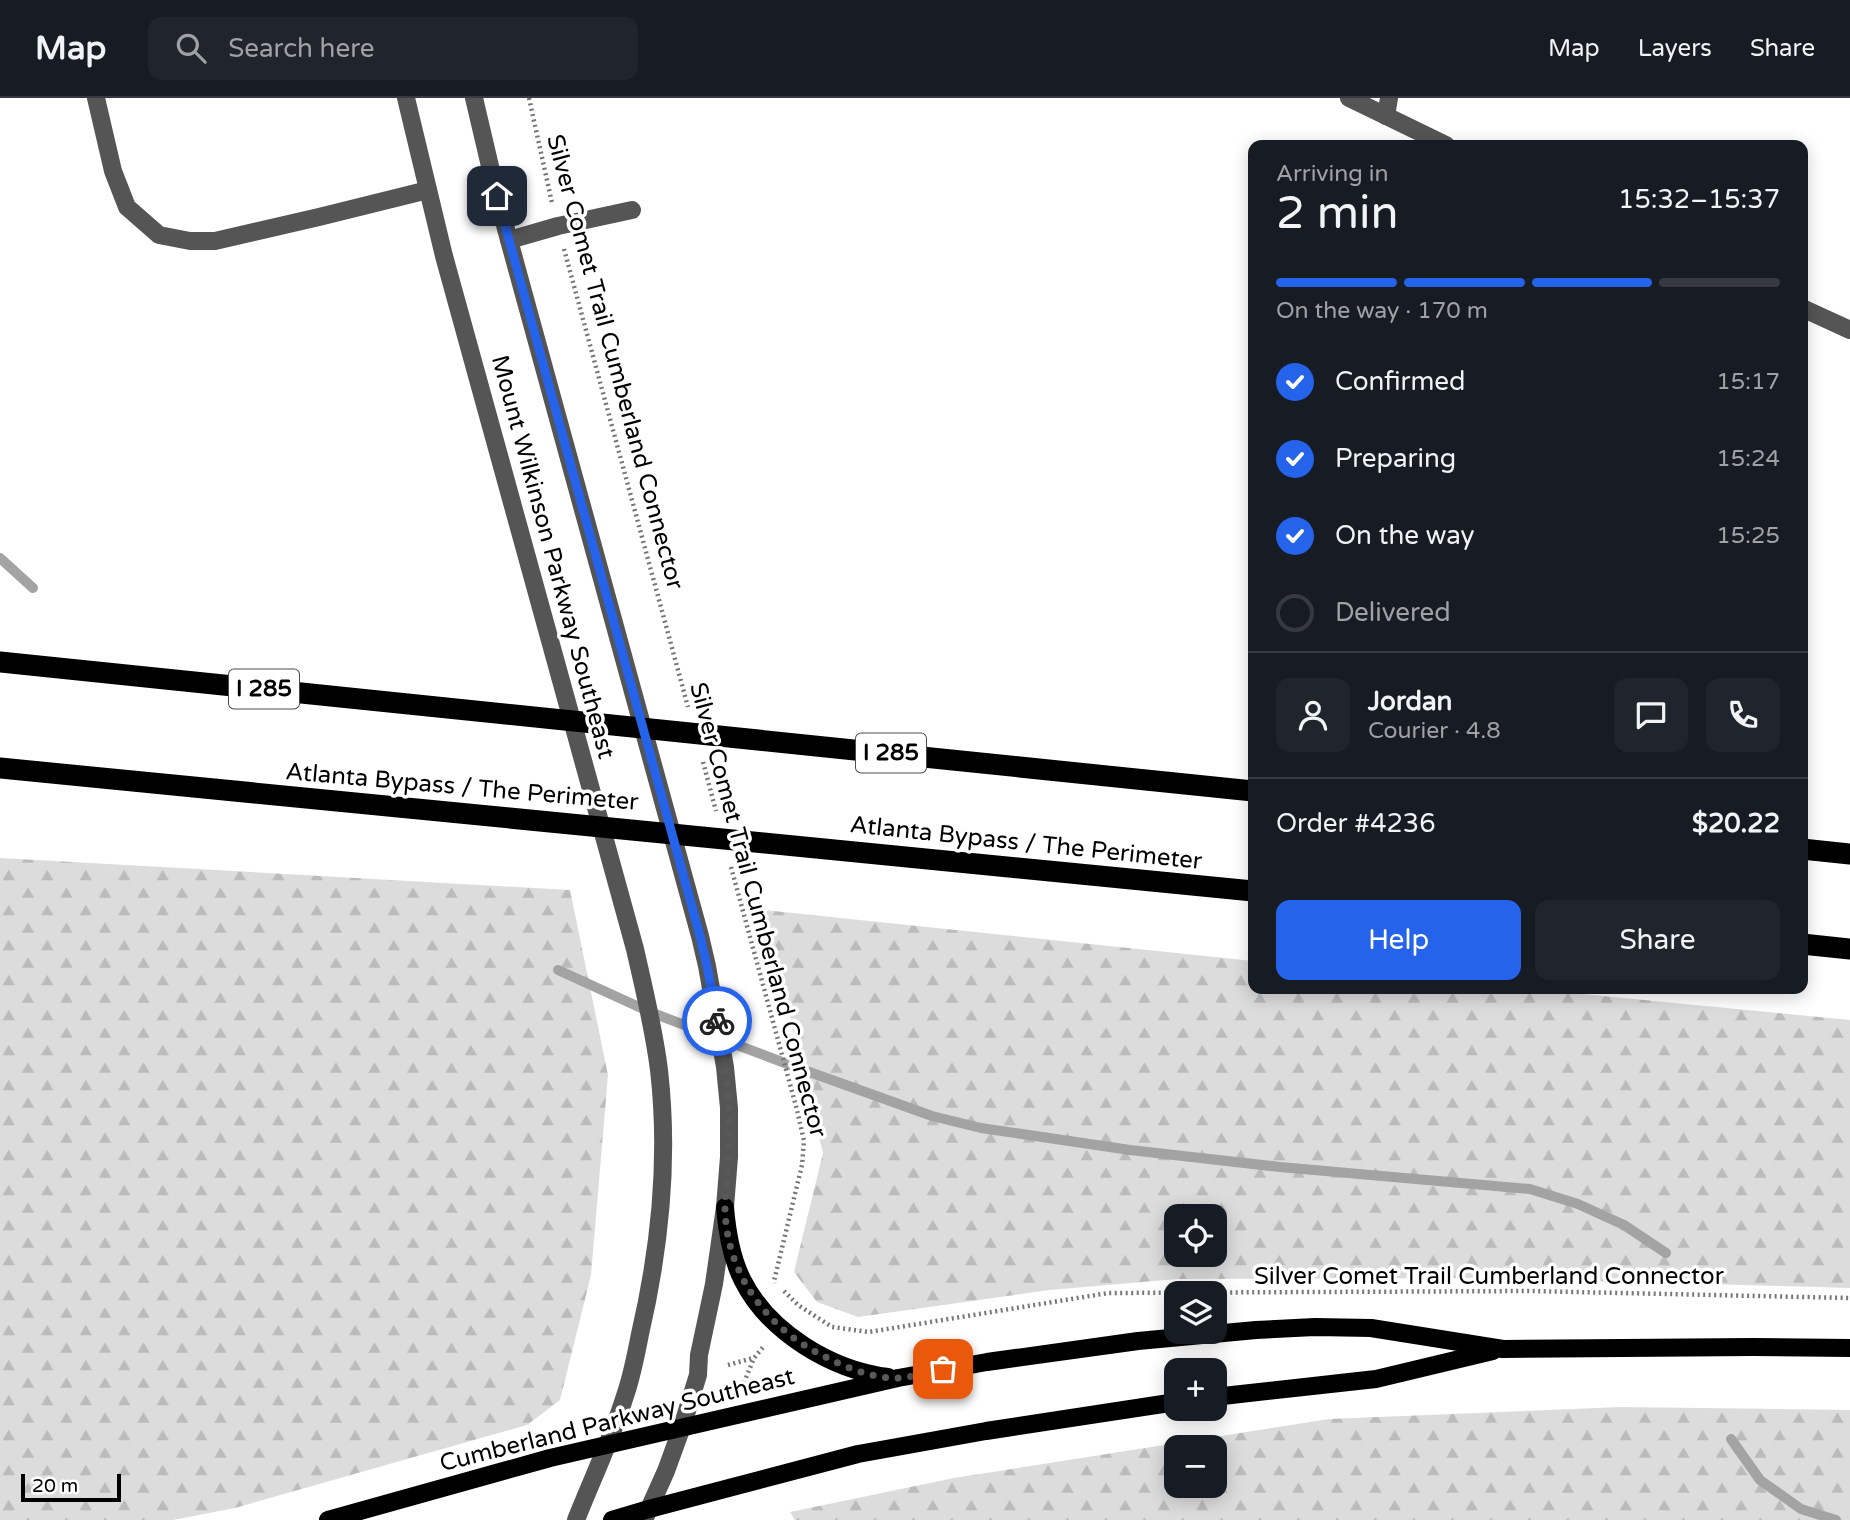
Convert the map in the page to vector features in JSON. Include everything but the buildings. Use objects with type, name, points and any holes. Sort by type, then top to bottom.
[{"type":"highway","name":"I 285","points":[[0,662],[1248,790]]},
{"type":"highway","name":"Atlanta Bypass / The Perimeter","points":[[0,768],[1248,891]]},
{"type":"highway","points":[[1808,850],[1850,854]]},
{"type":"highway","points":[[1808,945],[1850,949]]},
{"type":"main road","points":[[724,1207],[727,1234],[743,1281],[760,1307],[780,1327],[808,1348],[834,1362],[871,1374],[898,1378]]},
{"type":"main road","name":"Cumberland Parkway Southeast","points":[[328,1520],[550,1458],[898,1378],[987,1362],[1125,1343],[1315,1327],[1371,1328],[1503,1349],[1850,1348]]},
{"type":"main road","name":"Cumberland Parkway Southeast","points":[[1227,1396],[1376,1379],[1503,1349]]},
{"type":"main road","points":[[612,1520],[647,1514],[858,1454],[986,1430],[1164,1404]]},
{"type":"street","points":[[96,98],[113,171],[127,207],[159,235],[190,242],[215,241],[428,190]]},
{"type":"street","name":"Mount Wilkinson Parkway Southeast","points":[[406,98],[444,256],[635,949],[655,1044],[662,1108],[662,1177],[652,1275],[625,1397],[576,1520]]},
{"type":"street","name":"Mount Wilkinson Parkway Southeast","points":[[474,98],[509,240],[702,946],[725,1067],[729,1108],[729,1157],[714,1284],[699,1356],[698,1375],[682,1427],[647,1514]]},
{"type":"street","points":[[1349,98],[1387,107],[1438,140]]},
{"type":"street","points":[[509,240],[558,226],[632,211]]},
{"type":"street","points":[[1808,311],[1850,330]]},
{"type":"path","name":"Silver Comet Trail Cumberland Connector","points":[[529,98],[558,226],[688,709]]},
{"type":"path","name":"Silver Comet Trail Cumberland Connector","points":[[699,749],[717,816]]},
{"type":"path","name":"Silver Comet Trail Cumberland Connector","points":[[728,856],[804,1141],[802,1165],[774,1281],[798,1305],[832,1327],[869,1332],[1108,1293],[1530,1290],[1850,1298]]},
{"type":"path","points":[[741,1392],[754,1358],[766,1344]]},
{"type":"path","points":[[729,1366],[754,1358]]},
{"type":"green space","points":[[0,858],[570,890],[608,1075],[591,1275],[560,1400],[527,1425],[235,1508],[173,1520],[0,1520]]},
{"type":"green space","points":[[764,910],[1248,960],[1248,994],[1582,994],[1850,1020],[1850,1288],[1479,1278],[1178,1279],[1049,1290],[858,1317],[817,1302],[794,1272],[823,1153]]},
{"type":"green space","points":[[1621,1407],[1850,1410],[1850,1520],[795,1520],[790,1512],[954,1478],[1164,1445],[1164,1498],[1227,1498],[1227,1435],[1329,1419]]},
{"type":"waterway","points":[[0,558],[33,588]]},
{"type":"waterway","points":[[558,970],[650,1012],[932,1116],[981,1128],[1130,1150],[1280,1167],[1530,1189],[1578,1204],[1624,1225],[1666,1253]]},
{"type":"waterway","points":[[1731,1439],[1760,1480],[1801,1509],[1836,1520]]},
{"type":"way so far","points":[[717,1021],[729,1108],[729,1157],[724,1207],[727,1234],[743,1281],[760,1307],[780,1327],[808,1348],[834,1362],[880,1376],[898,1378],[943,1369]]},
{"type":"route","points":[[497,196],[700,936],[717,1021]]}]
